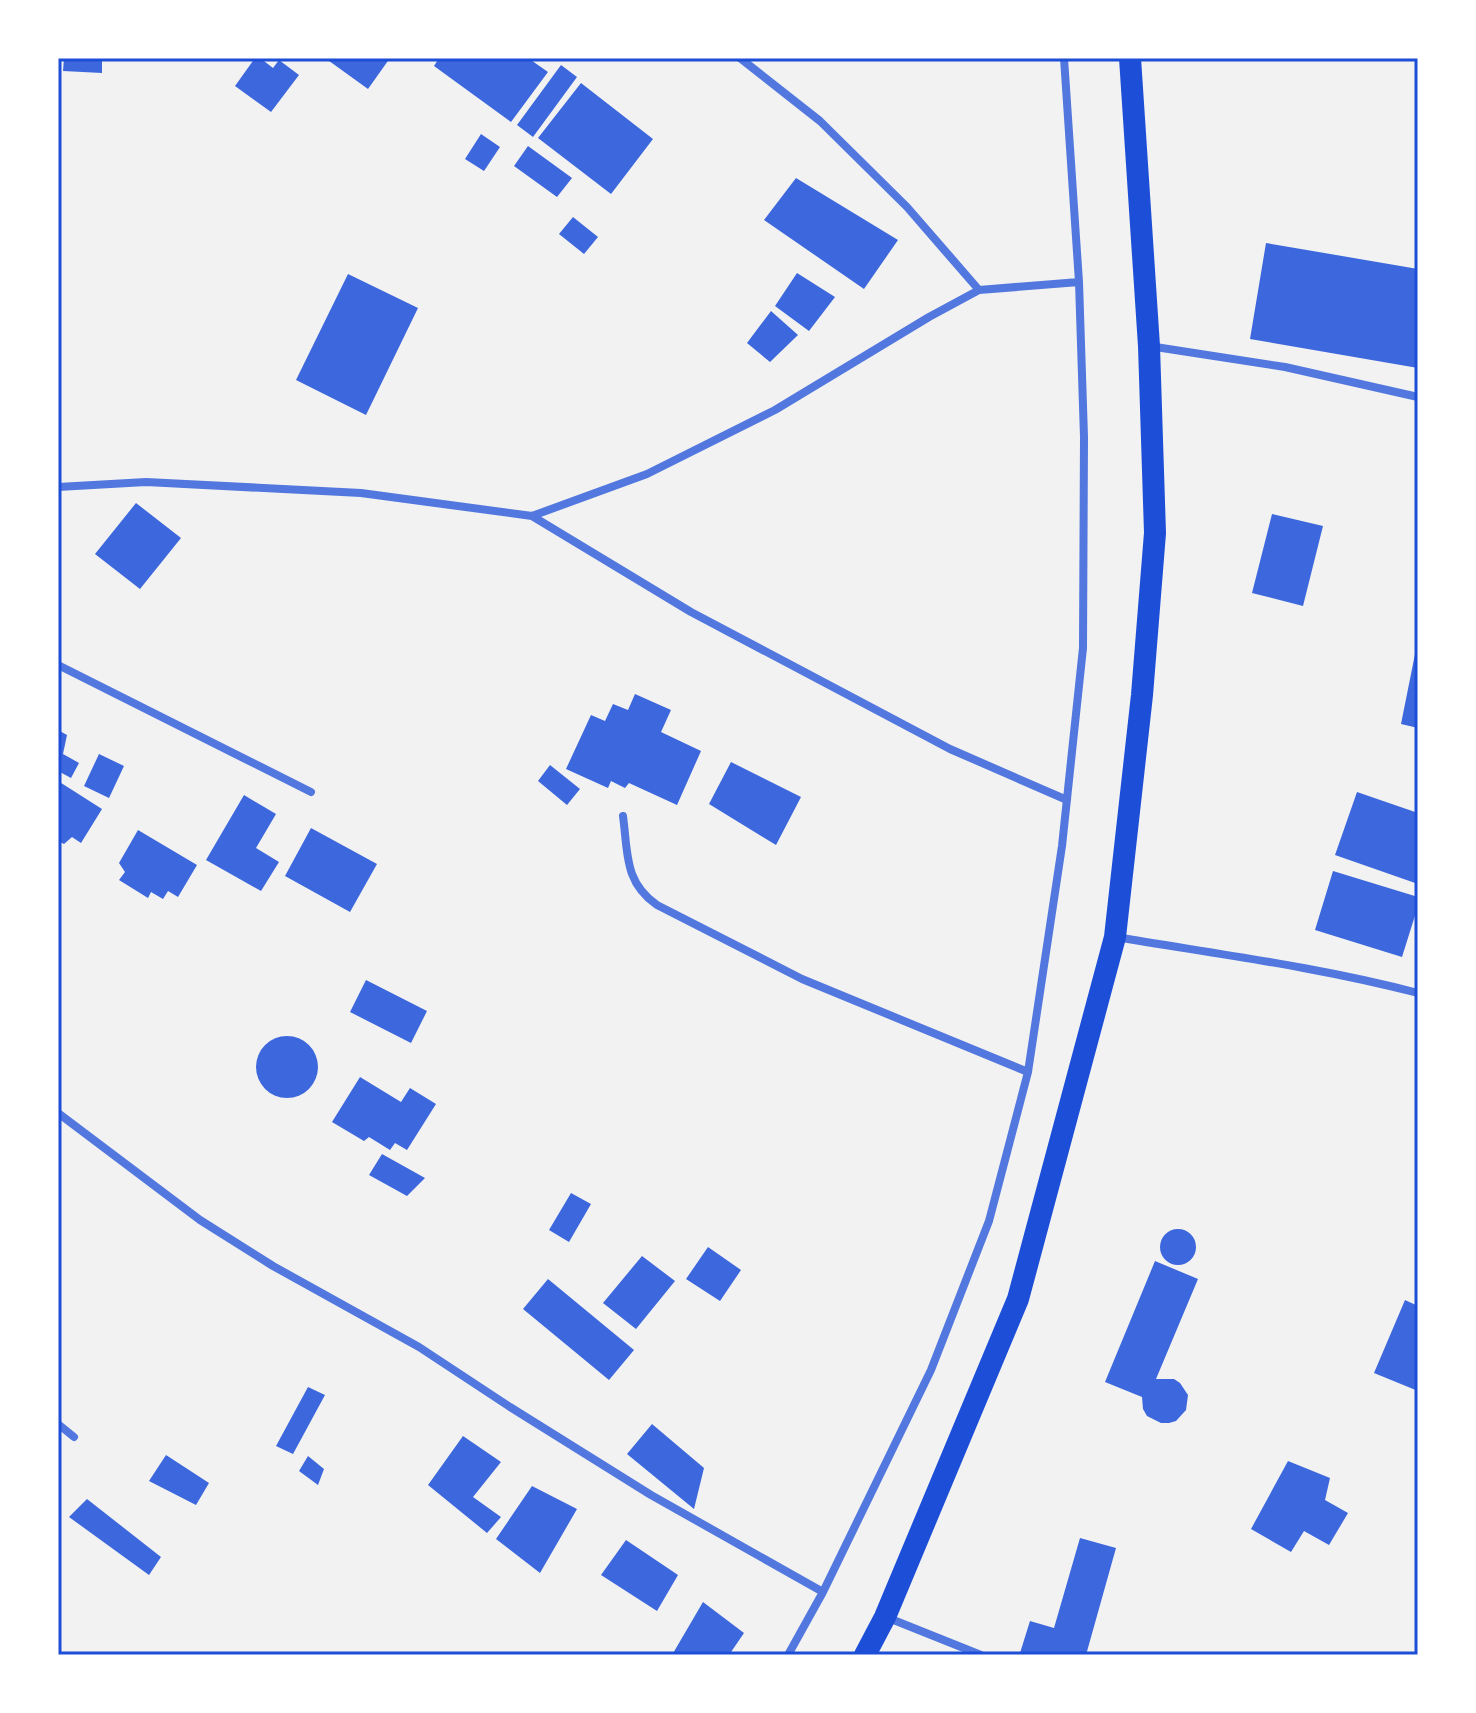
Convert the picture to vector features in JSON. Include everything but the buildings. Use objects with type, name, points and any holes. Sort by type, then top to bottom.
[{"type":"highway","points":[[865,1655],[885,1617],[1018,1299],[1115,937],[1142,695],[1155,533],[1149,346],[1130,58]]},
{"type":"street","points":[[740,58],[820,121],[907,207],[979,290]]},
{"type":"street","points":[[788,1655],[823,1592],[931,1370],[989,1221],[1028,1072],[1067,800],[1083,648],[1084,437],[1079,282],[1064,58]]},
{"type":"street","points":[[532,516],[647,474],[775,410],[979,290],[1079,282]]},
{"type":"street","points":[[1149,346],[1285,367],[1418,397]]},
{"type":"street","points":[[58,487],[146,482],[361,493],[532,516],[691,612],[950,749],[1067,800]]},
{"type":"street","points":[[58,665],[311,792]]},
{"type":"street","points":[[623,816],[631,875],[642,894],[657,905],[802,979],[1028,1072]]},
{"type":"street","points":[[1115,937],[1373,981],[1418,993]]},
{"type":"street","points":[[58,1113],[200,1220],[273,1266],[392,1330],[651,1495],[823,1592]]},
{"type":"street","points":[[58,1424],[74,1437]]},
{"type":"street","points":[[885,1617],[981,1655]]}]
